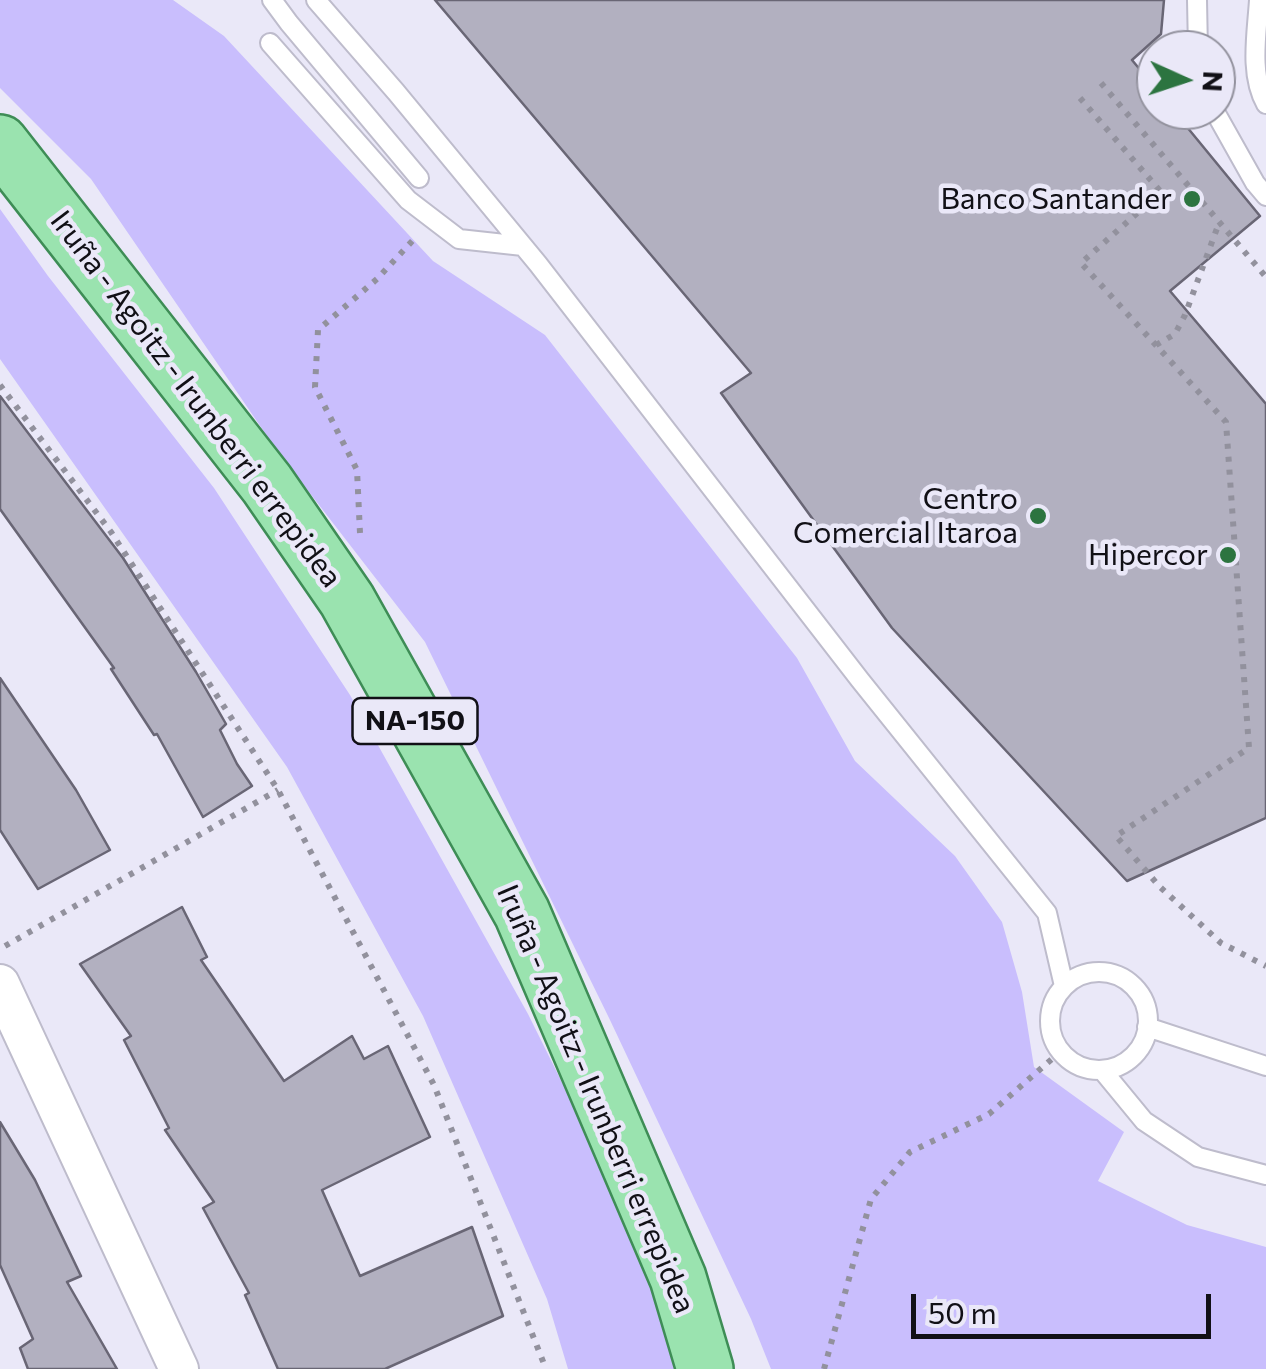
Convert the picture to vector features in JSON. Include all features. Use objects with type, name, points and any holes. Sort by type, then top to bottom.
[{"type":"main road","name":"Iruña - Agoitz - Irunberri errepidea","points":[[0,143],[267,484],[348,600],[522,913],[678,1278],[706,1369]]},
{"type":"street","points":[[0,984],[179,1369]]},
{"type":"lane","points":[[272,0],[419,178]]},
{"type":"lane","points":[[316,0],[523,246],[860,680],[1048,913],[1064,986]]},
{"type":"lane","points":[[1197,0],[1198,30]]},
{"type":"lane","points":[[1259,0],[1256,61],[1266,104]]},
{"type":"lane","points":[[270,43],[408,200],[460,238],[523,246]]},
{"type":"lane","points":[[1226,130],[1266,196]]},
{"type":"lane","points":[[1088,972],[1115,974],[1138,988],[1148,1014],[1147,1027],[1145,1040],[1128,1062],[1102,1070],[1079,1066],[1061,1051],[1050,1030],[1052,1006],[1064,986],[1088,972]]},
{"type":"lane","points":[[1147,1027],[1266,1066]]},
{"type":"lane","points":[[1102,1070],[1144,1121],[1198,1157],[1266,1174]]},
{"type":"path","points":[[1101,83],[1265,274]]},
{"type":"path","points":[[1080,98],[1162,192],[1082,263],[1226,422],[1249,748],[1116,836],[1159,886],[1221,942],[1266,966]]},
{"type":"path","points":[[348,600],[361,559],[357,470],[314,386],[318,330],[377,278],[432,218]]},
{"type":"path","points":[[1156,346],[1175,334],[1219,222]]},
{"type":"path","points":[[0,385],[111,532],[278,790],[434,1085],[546,1369]]},
{"type":"path","points":[[0,949],[278,790]]},
{"type":"path","points":[[824,1369],[871,1199],[910,1152],[989,1114],[1061,1051]]},
{"type":"shaded area","points":[[0,0],[173,0],[224,36],[433,261],[545,335],[797,658],[855,761],[955,856],[1002,922],[1022,992],[1034,1067],[1124,1132],[1098,1181],[1187,1225],[1266,1247],[1266,1369],[771,1369],[610,1020],[425,642],[278,452],[91,179],[0,88]]},
{"type":"shaded area","points":[[0,209],[214,488],[350,695],[528,1014],[625,1209],[679,1369],[568,1369],[547,1299],[423,1016],[287,767],[0,359]]},
{"type":"building","name":"Centro Comercial Itaroa","points":[[435,0],[1164,0],[1161,30],[1136,30],[1136,56],[1132,60],[1136,65],[1136,130],[1189,130],[1260,216],[1170,291],[1266,404],[1266,818],[1127,881],[892,628],[721,393],[751,373]]},
{"type":"building","points":[[0,396],[123,558],[226,724],[220,730],[252,786],[203,817],[157,734],[154,735],[111,669],[114,668],[0,509]]},
{"type":"building","points":[[0,678],[76,790],[110,850],[38,889],[0,830]]},
{"type":"building","points":[[182,907],[207,957],[201,960],[284,1081],[352,1036],[364,1059],[388,1046],[430,1137],[322,1190],[360,1276],[472,1227],[503,1316],[385,1369],[278,1369],[245,1295],[249,1293],[203,1208],[214,1202],[165,1130],[169,1128],[124,1040],[131,1036],[80,964]]},
{"type":"building","points":[[0,1122],[35,1180],[81,1276],[67,1282],[117,1369],[28,1369],[20,1348],[33,1339],[0,1265]]},
{"type":"place","name":"Banco Santander","points":[[1192,199]]},
{"type":"place","name":"Centro Comercial Itaroa","points":[[1038,516]]},
{"type":"place","name":"Hipercor","points":[[1228,555]]}]
